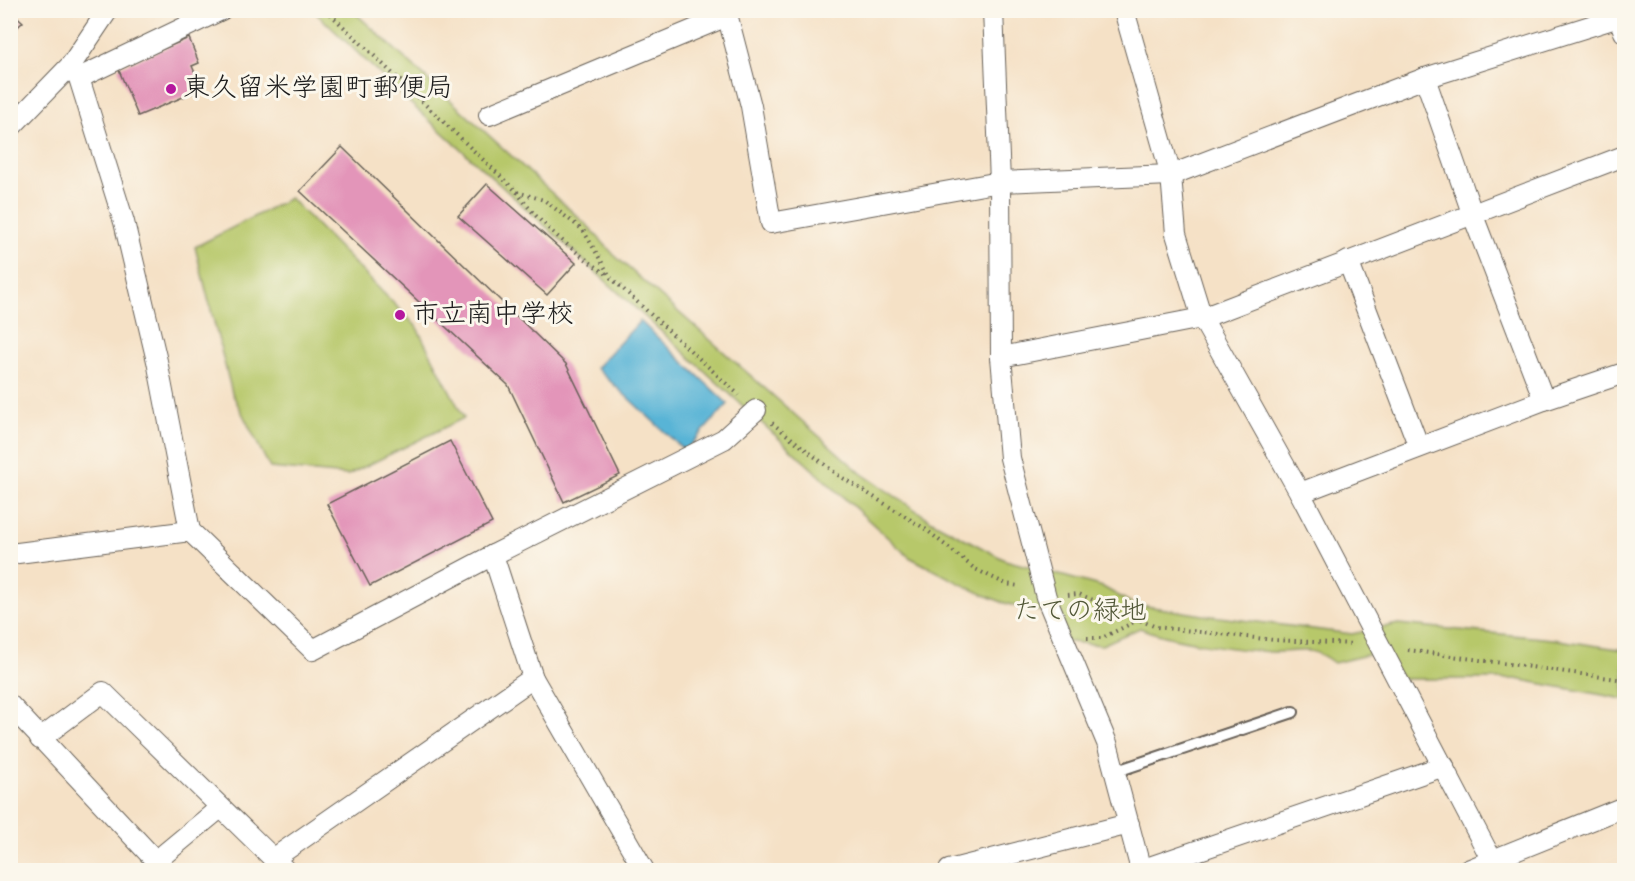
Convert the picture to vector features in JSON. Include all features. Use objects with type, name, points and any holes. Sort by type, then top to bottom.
[{"type":"street","points":[[108,10],[74,71],[124,222],[157,361],[190,531],[313,650],[493,555],[724,439],[756,410]]},
{"type":"street","points":[[10,128],[74,71],[221,10]]},
{"type":"street","points":[[993,10],[1000,182],[1002,357],[1010,458],[1046,597],[1107,743],[1141,870],[1444,766]]},
{"type":"street","points":[[1124,10],[1172,175],[1176,234],[1202,318],[1300,493],[1377,645],[1444,766],[1495,866]]},
{"type":"street","points":[[489,115],[727,13],[751,106],[771,224],[1000,182],[1172,175],[1425,78],[1618,17],[1624,32]]},
{"type":"street","points":[[1425,78],[1472,213],[1544,400]]},
{"type":"street","points":[[1002,357],[1202,318],[1624,156]]},
{"type":"street","points":[[1348,261],[1419,447]]},
{"type":"street","points":[[1300,493],[1544,400],[1624,373]]},
{"type":"street","points":[[10,554],[190,531]]},
{"type":"street","points":[[493,555],[533,678],[644,870]]},
{"type":"street","points":[[40,739],[103,692],[279,865],[533,678]]},
{"type":"street","points":[[10,705],[150,866],[220,808]]},
{"type":"street","points":[[1468,870],[1495,866],[1624,807]]},
{"type":"street","points":[[949,870],[1129,824]]},
{"type":"lane","points":[[1114,772],[1293,712]]},
{"type":"path","points":[[326,10],[517,192],[528,208],[578,255],[611,278],[756,410],[838,475],[924,528],[975,569],[1006,584],[1024,586]]},
{"type":"path","points":[[517,192],[544,200],[583,230],[611,278]]},
{"type":"path","points":[[1059,596],[1079,594],[1156,627],[1274,640],[1377,645],[1497,664],[1624,680]]},
{"type":"path","points":[[1063,638],[1102,638],[1138,620]]},
{"type":"green space","name":"たての緑地","points":[[314,11],[353,11],[589,227],[614,255],[862,474],[932,521],[1005,560],[1103,587],[1133,604],[1203,615],[1352,634],[1398,624],[1552,639],[1624,650],[1624,699],[1516,679],[1404,679],[1375,653],[1334,663],[1311,651],[1273,652],[1224,647],[1169,637],[1140,628],[1102,645],[1060,641],[1047,612],[993,599],[909,557],[409,102]]},
{"type":"green space","points":[[290,198],[416,326],[464,418],[348,475],[270,468],[232,393],[195,247]]},
{"type":"water","points":[[640,321],[728,404],[685,451],[596,368]]},
{"type":"building","points":[[10,10],[23,22],[10,34]]},
{"type":"building","points":[[189,38],[199,63],[192,66],[202,89],[138,116],[118,68]]},
{"type":"building","points":[[342,147],[566,364],[620,475],[564,502],[508,385],[300,191]]},
{"type":"building","points":[[487,184],[576,263],[547,295],[458,216]]},
{"type":"building","points":[[450,441],[492,523],[370,586],[327,504]]},
{"type":"place","name":"東久留米学園町郵便局","points":[[171,89]]},
{"type":"place","name":"市立南中学校","points":[[400,315]]}]
